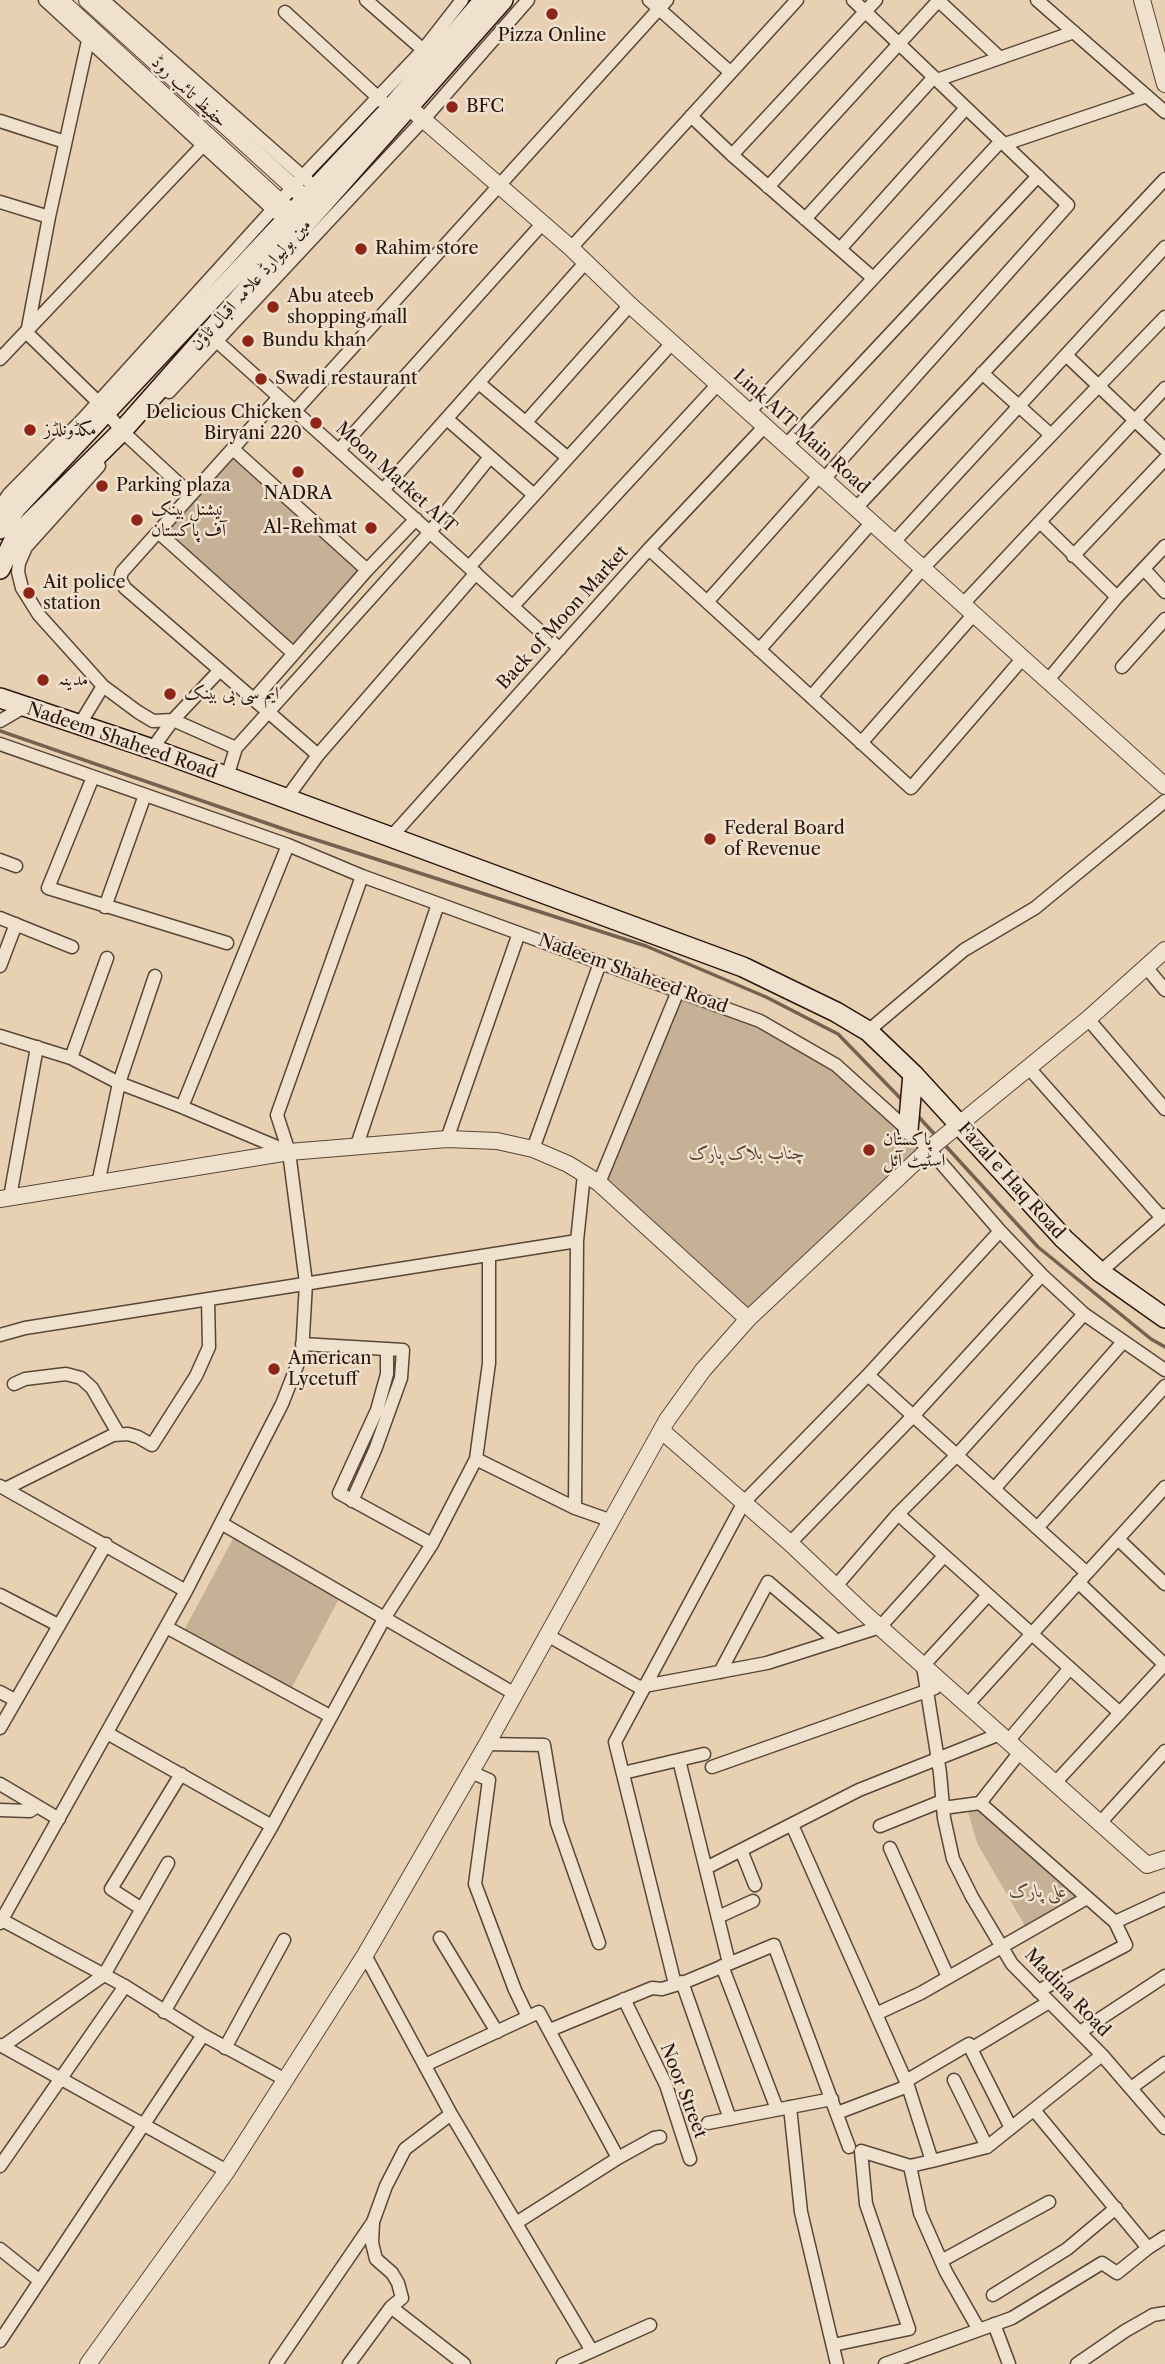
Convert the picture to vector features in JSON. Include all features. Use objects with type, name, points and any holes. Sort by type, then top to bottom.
[{"type":"main road","name":"مین بولیوارڈ علامہ اقبال ٹاؤن","points":[[0,529],[102,407],[293,199],[400,108],[429,55],[484,0]]},
{"type":"main road","name":"مین بولیوارڈ علامہ اقبال ٹاؤن","points":[[6,571],[16,536],[124,433],[212,338],[400,108],[503,0]]},
{"type":"main road","name":"Nadeem Shaheed Road","points":[[0,698],[155,750],[743,967],[836,1012],[868,1031]]},
{"type":"main road","name":"Fazal e Haq Road","points":[[868,1031],[913,1074],[956,1126],[1064,1239],[1100,1272],[1164,1317]]},
{"type":"main road","points":[[909,1128],[913,1074]]},
{"type":"street","points":[[0,359],[206,142],[89,33],[45,0]]},
{"type":"street","name":"حفیظ تائب روڈ","points":[[60,0],[89,33],[144,76],[206,142],[293,199]]},
{"type":"street","name":"حفیظ تائب روڈ","points":[[87,0],[156,63],[293,199]]},
{"type":"street","points":[[103,0],[293,199]]},
{"type":"street","points":[[366,0],[429,55],[462,0]]},
{"type":"street","points":[[285,12],[400,108],[528,0]]},
{"type":"street","points":[[571,248],[797,0]]},
{"type":"street","points":[[707,602],[1068,205],[853,0]]},
{"type":"street","points":[[732,155],[876,0]]},
{"type":"street","points":[[768,187],[939,0],[1000,58]]},
{"type":"street","points":[[1037,0],[1165,112]]},
{"type":"street","points":[[1142,0],[1165,84]]},
{"type":"street","points":[[295,411],[658,3],[730,72]]},
{"type":"street","points":[[806,219],[935,78],[1074,32]]},
{"type":"street","points":[[27,333],[89,33]]},
{"type":"street","points":[[144,76],[156,63]]},
{"type":"street","points":[[750,411],[1003,143],[1147,96]]},
{"type":"street","name":"Link AIT Main Road","points":[[400,108],[498,185],[571,248],[630,305],[1165,786]]},
{"type":"street","points":[[840,249],[966,108]]},
{"type":"street","points":[[691,116],[873,278]]},
{"type":"street","points":[[0,121],[65,142]]},
{"type":"street","points":[[786,445],[1038,176]]},
{"type":"street","points":[[856,508],[1165,179]]},
{"type":"street","points":[[0,202],[49,217]]},
{"type":"street","points":[[338,450],[542,223]]},
{"type":"street","points":[[894,542],[1165,247]]},
{"type":"street","points":[[383,490],[585,263]]},
{"type":"street","points":[[526,422],[630,305]]},
{"type":"street","points":[[811,697],[923,568],[1165,317]]},
{"type":"street","points":[[27,333],[102,407],[124,433],[191,495]]},
{"type":"street","name":"Moon Market AIT","points":[[212,338],[560,649]]},
{"type":"street","points":[[286,799],[318,755],[534,495],[672,343]]},
{"type":"street","points":[[1066,355],[1165,449]]},
{"type":"street","points":[[982,373],[1051,435]]},
{"type":"street","points":[[480,384],[568,458]]},
{"type":"street","points":[[513,606],[719,384]]},
{"type":"street","points":[[861,743],[1040,522],[1165,388]]},
{"type":"street","points":[[279,397],[122,572],[120,579],[125,588],[318,755]]},
{"type":"street","points":[[0,507],[4,495],[102,407]]},
{"type":"street","points":[[447,419],[534,495]]},
{"type":"street","name":"Back of Moon Market","points":[[391,837],[649,549],[765,426]]},
{"type":"street","points":[[233,449],[367,570]]},
{"type":"street","points":[[227,777],[236,748],[429,532],[490,457]]},
{"type":"street","points":[[1073,556],[1165,459]]},
{"type":"street","points":[[4,495],[36,488]]},
{"type":"street","points":[[255,698],[367,570],[416,519]]},
{"type":"street","points":[[760,650],[872,522]]},
{"type":"street","points":[[1040,522],[1117,597]]},
{"type":"street","points":[[158,532],[293,653]]},
{"type":"street","points":[[1048,680],[1117,597],[1165,546]]},
{"type":"street","points":[[649,549],[911,788],[1023,658]]},
{"type":"street","points":[[1143,569],[1165,592]]},
{"type":"street","points":[[6,571],[103,686],[153,721],[173,720],[236,748]]},
{"type":"street","points":[[1122,667],[1165,619]]},
{"type":"street","points":[[155,750],[157,742],[173,720],[220,670]]},
{"type":"street","points":[[80,724],[103,686]]},
{"type":"street","points":[[3,720],[24,707]]},
{"type":"street","name":"Nadeem Shaheed Road","points":[[0,744],[288,845],[362,876],[760,1021],[836,1065],[931,1147],[1000,1231],[1084,1314],[1165,1370]]},
{"type":"street","points":[[93,776],[48,888],[227,943]]},
{"type":"street","points":[[105,907],[145,795]]},
{"type":"street","points":[[868,1031],[964,950],[1035,908],[1165,801]]},
{"type":"street","points":[[182,1107],[288,845]]},
{"type":"street","points":[[0,860],[16,866]]},
{"type":"street","points":[[286,2080],[202,2035],[125,1986],[1,1922],[186,1591],[282,1404],[302,1353],[306,1283],[289,1152],[277,1115],[362,876]]},
{"type":"street","points":[[357,1145],[438,904]]},
{"type":"street","points":[[0,918],[72,947]]},
{"type":"street","points":[[0,966],[16,924]]},
{"type":"street","points":[[447,1139],[519,933]]},
{"type":"street","points":[[88,2364],[227,2171],[365,1955],[487,1744],[667,1420],[703,1370],[748,1319],[931,1147],[1088,1019],[1165,950]]},
{"type":"street","points":[[71,1058],[107,958]]},
{"type":"street","points":[[533,1149],[600,963]]},
{"type":"street","points":[[1146,967],[1165,990]]},
{"type":"street","points":[[98,1184],[119,1083],[155,976]]},
{"type":"street","points":[[599,1183],[678,991]]},
{"type":"street","points":[[1088,1019],[1165,1109]]},
{"type":"street","points":[[0,1036],[71,1058],[119,1083],[289,1152]]},
{"type":"street","points":[[37,1047],[5,1198],[289,1152],[447,1139],[497,1142],[533,1149],[568,1164],[599,1183],[748,1319]]},
{"type":"street","points":[[1028,1067],[1163,1216],[1100,1272]]},
{"type":"street","points":[[575,1507],[577,1241],[584,1174]]},
{"type":"street","points":[[730,2119],[678,1983],[615,1742],[744,1502],[868,1375],[1000,1231]]},
{"type":"street","points":[[0,1335],[25,1328],[577,1241]]},
{"type":"street","points":[[164,2012],[272,1826],[384,1617],[432,1544],[477,1459],[489,1363],[489,1256]]},
{"type":"street","points":[[790,1543],[914,1415],[1042,1275]]},
{"type":"street","points":[[3,1488],[118,1433],[138,1437],[152,1445],[196,1376],[209,1347],[208,1299]]},
{"type":"street","points":[[836,1586],[898,1514],[957,1455],[1084,1314]]},
{"type":"street","points":[[994,1489],[1123,1342]]},
{"type":"street","points":[[302,1343],[403,1350],[401,1378],[375,1450],[352,1501],[432,1544]]},
{"type":"street","points":[[14,1384],[25,1379],[66,1374],[81,1378],[92,1388],[118,1433]]},
{"type":"street","points":[[868,1375],[1037,1528],[1165,1664],[1055,1783]]},
{"type":"street","points":[[1037,1528],[1165,1386]]},
{"type":"street","points":[[662,1431],[1147,1865],[1159,1861],[1165,1849]]},
{"type":"street","points":[[477,1459],[575,1507],[612,1521]]},
{"type":"street","points":[[968,1704],[1165,1487]]},
{"type":"street","points":[[3,1488],[186,1591]]},
{"type":"street","points":[[898,1514],[1120,1713]]},
{"type":"street","points":[[221,1523],[515,1694]]},
{"type":"street","points":[[1118,1539],[1164,1580]]},
{"type":"street","points":[[0,1728],[106,1544]]},
{"type":"street","points":[[547,1635],[639,1687],[720,1672],[767,1662],[880,1627],[944,1556]]},
{"type":"street","points":[[720,1672],[768,1582],[837,1640]]},
{"type":"street","points":[[0,1595],[58,1625]]},
{"type":"street","points":[[923,1666],[988,1595]]},
{"type":"street","points":[[166,1627],[330,1716]]},
{"type":"street","name":"Madina Road","points":[[923,1666],[953,1859],[1012,1964],[1102,2055],[1165,2128]]},
{"type":"street","points":[[980,1803],[1009,1742],[1070,1668]]},
{"type":"street","points":[[712,1767],[945,1685]]},
{"type":"street","points":[[0,1692],[15,1700]]},
{"type":"street","points":[[107,1733],[272,1826]]},
{"type":"street","points":[[706,1868],[859,1790],[938,1760],[1009,1742]]},
{"type":"street","points":[[487,1744],[544,1745],[557,1822],[599,1943]]},
{"type":"street","points":[[1100,1823],[1165,1751]]},
{"type":"street","points":[[623,1773],[704,1754]]},
{"type":"street","points":[[678,1760],[718,1917],[726,1965],[784,2108],[801,2212],[837,2364]]},
{"type":"street","points":[[471,1772],[489,1780],[475,1884],[528,2017]]},
{"type":"street","points":[[142,1909],[111,1889],[181,1774]]},
{"type":"street","points":[[0,1784],[59,1819]]},
{"type":"street","points":[[880,1826],[943,1804],[980,1803],[1115,1922],[1126,1945],[1038,1991]]},
{"type":"street","points":[[0,1810],[30,1811],[37,1806]]},
{"type":"street","points":[[792,1825],[907,2083],[932,2161]]},
{"type":"street","points":[[890,1848],[948,1977]]},
{"type":"street","points":[[741,1850],[755,1885]]},
{"type":"street","points":[[168,1863],[104,1975],[1,2045],[227,2171]]},
{"type":"street","points":[[876,2014],[921,1993],[1087,1898]]},
{"type":"street","points":[[1115,1922],[1165,1899]]},
{"type":"street","points":[[718,1917],[753,1900]]},
{"type":"street","points":[[440,1938],[497,2032]]},
{"type":"street","points":[[225,2048],[284,1940]]},
{"type":"street","points":[[550,2030],[652,1988],[662,1989],[774,1945],[849,2147]]},
{"type":"street","points":[[365,1955],[451,2115],[592,2351]]},
{"type":"street","points":[[1080,2032],[1165,1976]]},
{"type":"street","points":[[0,2166],[125,1986]]},
{"type":"street","name":"Noor Street","points":[[624,1999],[666,2085],[690,2159]]},
{"type":"street","points":[[971,2049],[1049,2002]]},
{"type":"street","points":[[425,2065],[539,2012],[618,2158]]},
{"type":"street","points":[[0,2341],[202,2035]]},
{"type":"street","points":[[837,2113],[907,2083],[969,2044],[1011,2128]]},
{"type":"street","points":[[833,2345],[909,2329],[866,2204],[861,2151],[910,2166],[987,2147],[1102,2055]]},
{"type":"street","points":[[1131,2088],[1165,2063]]},
{"type":"street","points":[[954,2080],[987,2147]]},
{"type":"street","points":[[708,2123],[832,2099]]},
{"type":"street","points":[[1034,2110],[1149,2248]]},
{"type":"street","points":[[275,2364],[373,2222],[386,2186],[405,2149],[451,2115]]},
{"type":"street","points":[[516,2223],[618,2158],[660,2137]]},
{"type":"street","points":[[910,2166],[919,2213],[941,2261],[979,2330]]},
{"type":"street","points":[[941,2261],[1049,2202]]},
{"type":"street","points":[[993,2295],[1067,2249],[1116,2208]]},
{"type":"street","points":[[349,2364],[391,2307],[402,2298],[398,2283],[376,2259],[372,2244],[373,2222]]},
{"type":"street","points":[[885,2364],[1012,2318],[1102,2263],[1117,2273],[1165,2237]]},
{"type":"street","points":[[0,2249],[40,2281]]},
{"type":"street","points":[[391,2307],[464,2364]]},
{"type":"street","points":[[1077,2364],[1153,2315],[1165,2314]]},
{"type":"street","points":[[994,2324],[1009,2364]]},
{"type":"street","points":[[563,2364],[650,2325]]},
{"type":"green space","points":[[234,454],[361,569],[292,646],[165,530]]},
{"type":"green space","name":"چناب بلاک پارک","points":[[678,991],[760,1021],[836,1065],[929,1149],[748,1319],[599,1183]]},
{"type":"green space","points":[[234,1537],[341,1595],[291,1689],[183,1632]]},
{"type":"green space","name":"علی پارک","points":[[980,1803],[1089,1899],[1028,1931],[977,1843],[966,1805]]},
{"type":"waterway","points":[[0,731],[295,833],[646,946],[766,997],[838,1034],[904,1102]]},
{"type":"waterway","points":[[917,1115],[938,1138]]},
{"type":"waterway","points":[[943,1143],[1038,1247],[1151,1339],[1165,1347]]},
{"type":"place","name":"Pizza Online","points":[[552,14]]},
{"type":"place","name":"BFC","points":[[452,107]]},
{"type":"place","name":"Rahim store","points":[[361,249]]},
{"type":"place","name":"Abu ateeb shopping mall","points":[[273,307]]},
{"type":"place","name":"Bundu khan","points":[[248,341]]},
{"type":"place","name":"Swadi restaurant","points":[[261,379]]},
{"type":"place","name":"Delicious Chicken Biryani 220","points":[[316,423]]},
{"type":"place","name":"مکڈونلڈز","points":[[30,430]]},
{"type":"place","name":"NADRA","points":[[298,472]]},
{"type":"place","name":"Parking plaza","points":[[102,486]]},
{"type":"place","name":"نیشنل بینک آف پاکستان","points":[[137,520]]},
{"type":"place","name":"Al-Rehmat","points":[[371,528]]},
{"type":"place","name":"Ait police station","points":[[29,593]]},
{"type":"place","name":"مدینہ","points":[[43,680]]},
{"type":"place","name":"ایم سی بی بینک","points":[[170,694]]},
{"type":"place","name":"Federal Board of Revenue","points":[[710,839]]},
{"type":"place","name":"پاکستان اسٹیٹ آئل","points":[[869,1150]]},
{"type":"place","name":"American Lycetuff","points":[[274,1369]]}]
